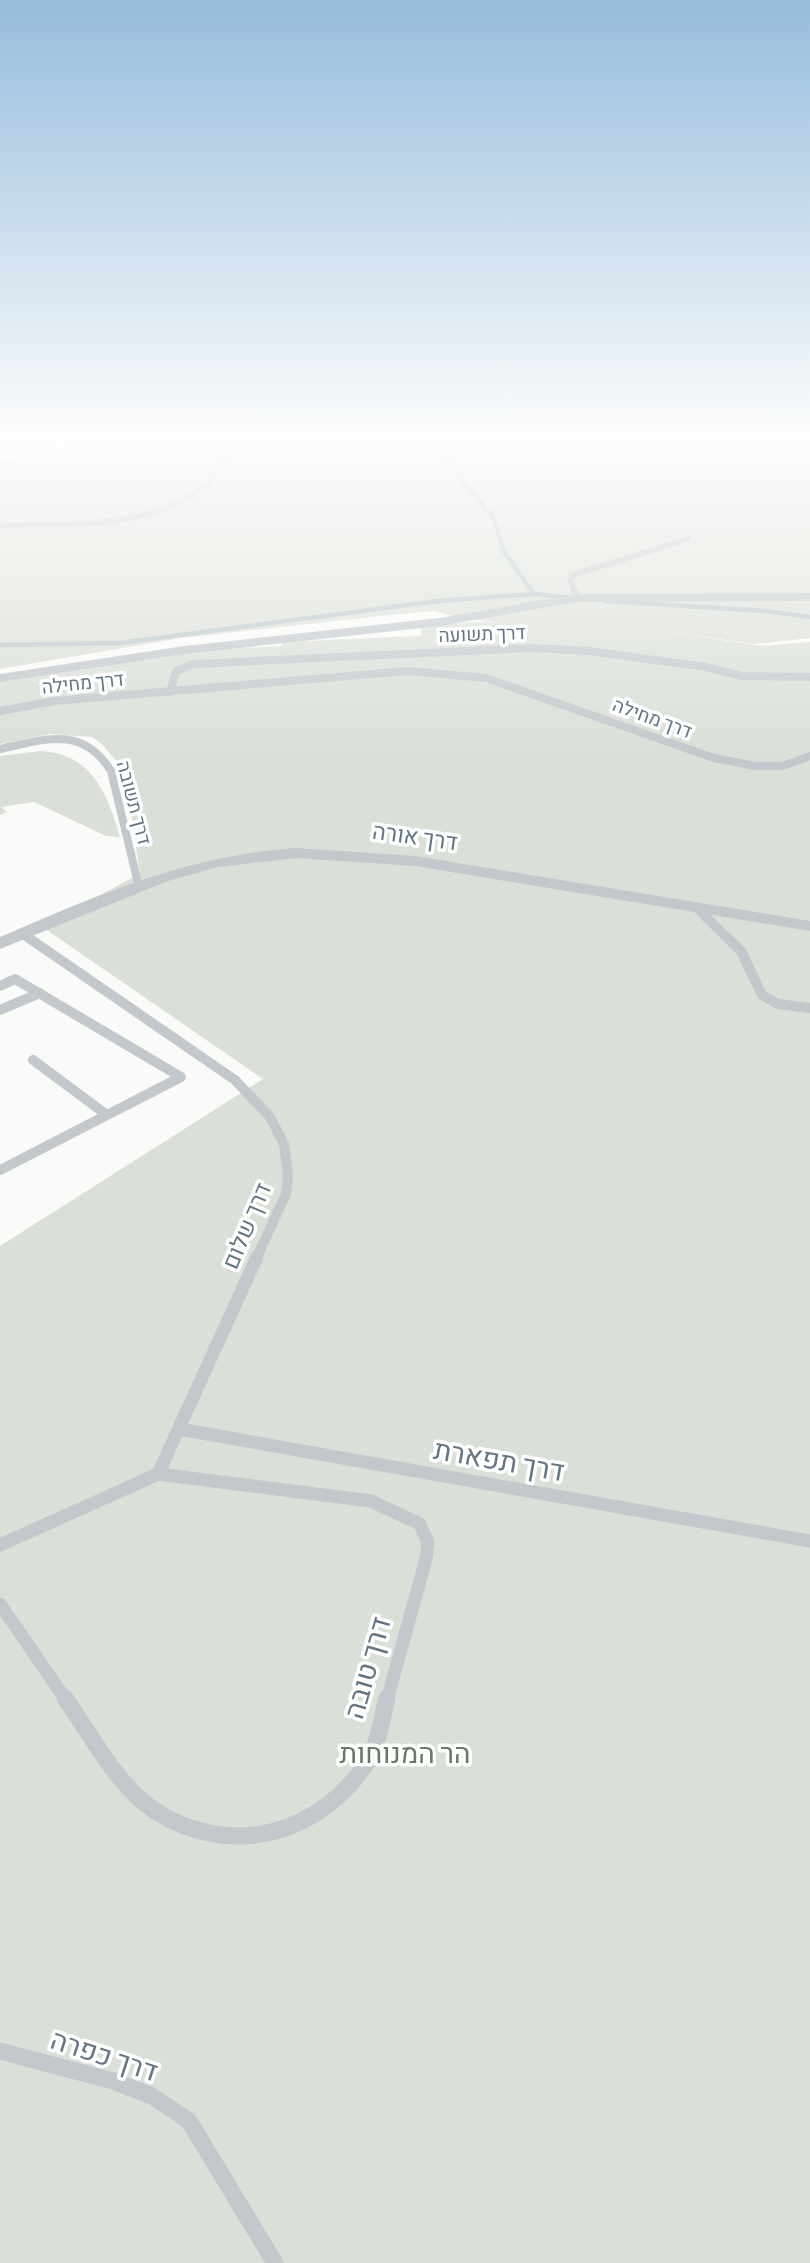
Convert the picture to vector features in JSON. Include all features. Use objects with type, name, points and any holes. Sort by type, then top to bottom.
[{"type":"street","points":[[0,678],[184,650],[440,622],[577,598],[810,597]]},
{"type":"street","name":"דרך אורה","points":[[0,944],[138,883],[219,861],[258,855],[352,854],[408,859],[810,926]]},
{"type":"lane","points":[[577,598],[570,580],[576,574],[676,543]]},
{"type":"lane","name":"דרך תשועה","points":[[170,692],[176,671],[193,664],[519,649],[588,651],[706,667],[743,676],[810,677]]},
{"type":"lane","name":"דרך מחילה","points":[[0,711],[54,701],[408,671],[486,678],[713,758],[755,766],[783,766],[810,756]]},
{"type":"lane","name":"דרך תשובה","points":[[0,749],[70,738],[88,743],[103,754],[111,771],[138,883]]},
{"type":"lane","points":[[694,907],[716,923],[741,951],[762,995],[778,1004],[810,1008]]},
{"type":"lane","name":"דרך שלום","points":[[23,934],[234,1080],[262,1105],[287,1149],[290,1173],[286,1194],[158,1474]]},
{"type":"lane","points":[[0,986],[15,979],[181,1077],[0,1170]]},
{"type":"lane","points":[[0,1010],[40,993]]},
{"type":"lane","points":[[33,1060],[107,1115]]},
{"type":"lane","name":"דרך תפארת","points":[[179,1429],[810,1541]]},
{"type":"lane","points":[[0,1545],[158,1474]]},
{"type":"lane","name":"דרך טובה","points":[[0,1604],[117,1773],[152,1808],[194,1830],[233,1838],[279,1830],[323,1811],[349,1787],[371,1756],[426,1559],[428,1543],[420,1524],[370,1501],[158,1474]]},
{"type":"lane","name":"דרך כפרה","points":[[0,2052],[113,2081],[152,2096],[189,2122],[275,2263]]},
{"type":"green space","name":"הר המנוחות","points":[[0,543],[810,543],[810,638],[754,644],[643,628],[761,646],[810,642],[810,2263],[0,2263],[0,1246],[263,1079],[41,926],[140,874],[125,772],[102,744],[92,737],[50,734],[0,744],[0,678],[184,651],[281,646],[284,642],[416,636],[422,635],[420,625],[500,621],[470,620],[434,611],[390,615],[181,638],[0,669]]},
{"type":"green space","points":[[41,751],[59,754],[85,768],[103,791],[120,837],[106,836],[34,802],[1,807],[7,812],[0,815],[0,756]]},
{"type":"waterway","points":[[501,543],[504,552],[534,594]]},
{"type":"waterway","points":[[0,645],[120,643],[438,601],[534,594]]},
{"type":"waterway","points":[[534,594],[570,598]]},
{"type":"waterway","points":[[606,601],[766,611],[810,617]]}]
